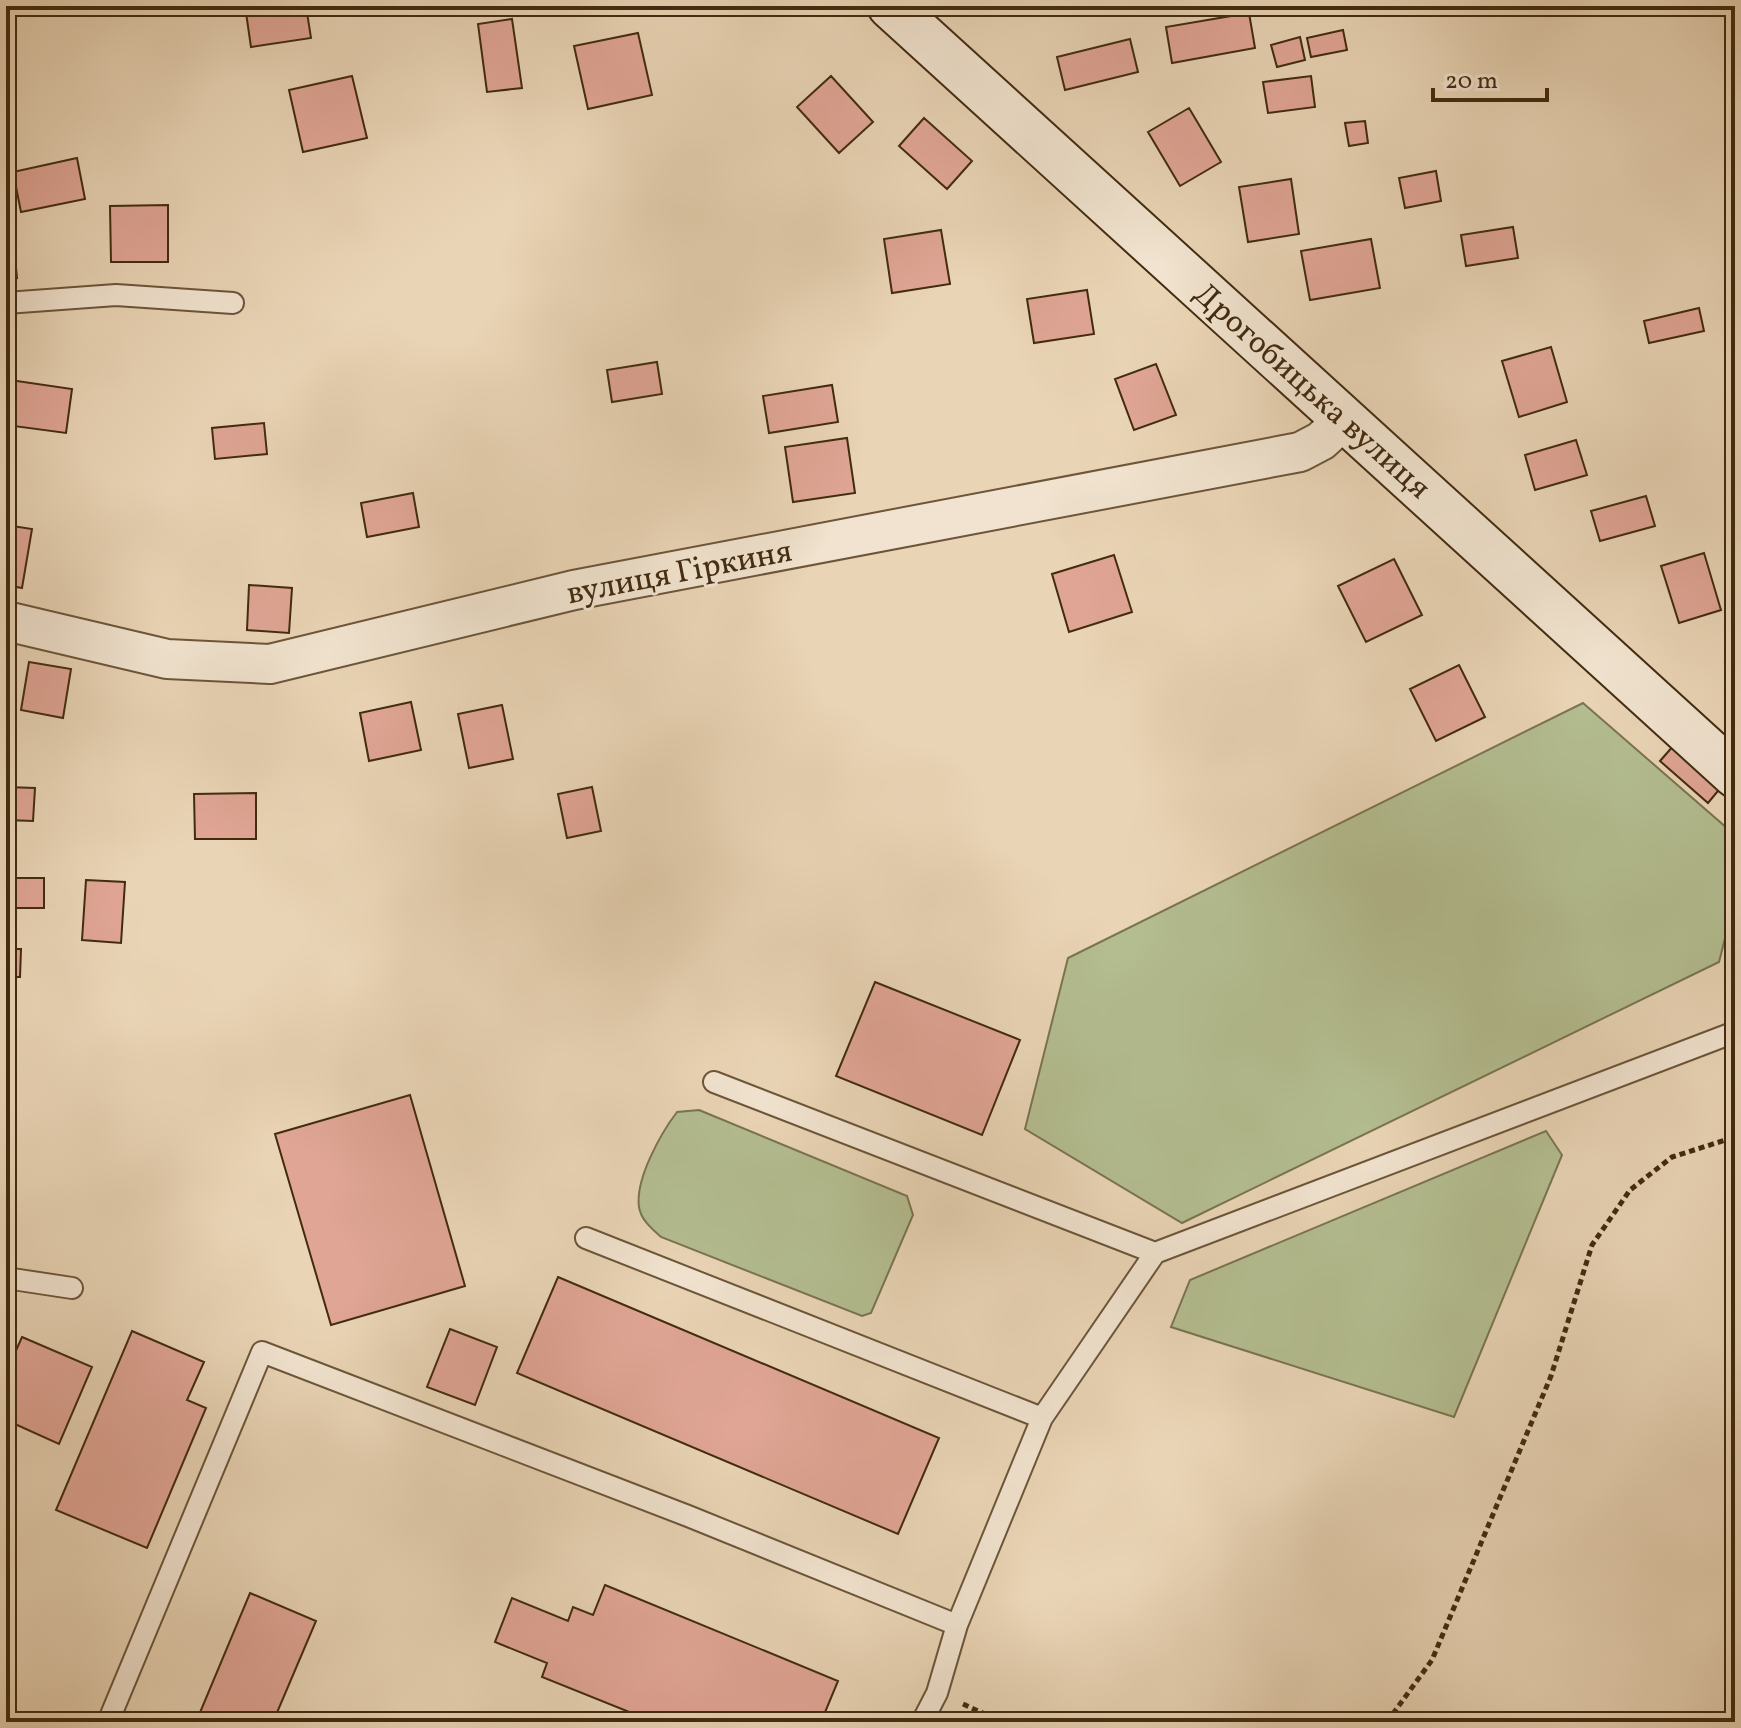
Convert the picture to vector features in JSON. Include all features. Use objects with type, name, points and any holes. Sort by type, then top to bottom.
[{"type":"street","name":"Дрогобицька вулиця","points":[[890,6],[1735,775]]},
{"type":"street","name":"вулиця Гіркиня","points":[[6,621],[167,659],[270,664],[574,590],[1300,452],[1321,441],[1345,419]]},
{"type":"lane","points":[[6,303],[116,295],[233,303]]},
{"type":"lane","points":[[922,1722],[937,1693],[957,1625],[1042,1418],[1155,1253],[1735,1032]]},
{"type":"lane","points":[[714,1082],[1155,1253]]},
{"type":"lane","points":[[586,1238],[1042,1418]]},
{"type":"lane","points":[[6,1278],[72,1288]]},
{"type":"lane","points":[[108,1722],[262,1352],[674,1510],[957,1625]]},
{"type":"path","points":[[1387,1722],[1432,1660],[1551,1376],[1592,1245],[1630,1190],[1672,1157],[1735,1137]]},
{"type":"path","points":[[937,1693],[1002,1722]]},
{"type":"green space","points":[[1583,703],[1735,835],[1735,899],[1719,962],[1182,1223],[1025,1129],[1068,958]]},
{"type":"green space","points":[[699,1110],[907,1196],[913,1215],[871,1313],[862,1316],[661,1237],[647,1224],[640,1212],[639,1196],[650,1157],[677,1112]]},
{"type":"green space","points":[[1546,1131],[1562,1155],[1454,1417],[1171,1327],[1190,1280]]},
{"type":"building","points":[[245,6],[306,6],[311,38],[251,47]]},
{"type":"building","points":[[1249,13],[1255,48],[1172,63],[1166,27]]},
{"type":"building","points":[[512,19],[522,88],[487,92],[478,24]]},
{"type":"building","points":[[1343,30],[1347,50],[1311,57],[1307,38]]},
{"type":"building","points":[[638,33],[652,95],[588,109],[574,46]]},
{"type":"building","points":[[1300,37],[1305,60],[1277,67],[1271,45]]},
{"type":"building","points":[[1130,39],[1138,72],[1065,90],[1057,57]]},
{"type":"building","points":[[352,76],[367,138],[303,152],[289,90]]},
{"type":"building","points":[[831,76],[873,122],[839,153],[797,107]]},
{"type":"building","points":[[1311,76],[1315,107],[1268,113],[1263,82]]},
{"type":"building","points":[[1189,108],[1221,162],[1180,186],[1148,132]]},
{"type":"building","points":[[924,118],[972,161],[947,189],[899,146]]},
{"type":"building","points":[[1365,121],[1368,143],[1349,146],[1345,123]]},
{"type":"building","points":[[77,158],[85,199],[21,212],[13,172]]},
{"type":"building","points":[[1436,171],[1441,201],[1405,208],[1399,178]]},
{"type":"building","points":[[1291,179],[1299,234],[1248,242],[1239,187]]},
{"type":"building","points":[[168,205],[168,262],[111,262],[110,206]]},
{"type":"building","points":[[1513,227],[1518,258],[1466,266],[1461,235]]},
{"type":"building","points":[[941,230],[950,284],[892,293],[884,239]]},
{"type":"building","points":[[1371,239],[1380,288],[1310,300],[1301,251]]},
{"type":"building","points":[[14,247],[17,278],[6,279],[6,248]]},
{"type":"building","points":[[1087,290],[1094,334],[1034,343],[1027,299]]},
{"type":"building","points":[[1699,308],[1704,331],[1649,343],[1644,321]]},
{"type":"building","points":[[1551,347],[1567,402],[1519,417],[1502,361]]},
{"type":"building","points":[[657,362],[662,394],[612,402],[607,370]]},
{"type":"building","points":[[1156,364],[1176,415],[1134,430],[1115,379]]},
{"type":"building","points":[[10,380],[72,389],[66,433],[6,425]]},
{"type":"building","points":[[832,385],[838,422],[769,433],[763,396]]},
{"type":"building","points":[[264,423],[267,454],[215,459],[212,428]]},
{"type":"building","points":[[847,438],[855,493],[793,502],[785,447]]},
{"type":"building","points":[[1576,440],[1587,475],[1535,490],[1525,455]]},
{"type":"building","points":[[413,493],[419,527],[367,537],[361,503]]},
{"type":"building","points":[[1646,496],[1655,526],[1600,541],[1591,511]]},
{"type":"building","points":[[6,525],[32,529],[22,588],[6,585]]},
{"type":"building","points":[[1704,553],[1721,610],[1679,623],[1661,566]]},
{"type":"building","points":[[1114,555],[1132,612],[1069,632],[1052,574]]},
{"type":"building","points":[[1394,559],[1422,615],[1366,642],[1338,586]]},
{"type":"building","points":[[249,585],[292,588],[289,633],[247,630]]},
{"type":"building","points":[[1735,650],[1735,671],[1725,662]]},
{"type":"building","points":[[29,662],[71,669],[63,718],[21,710]]},
{"type":"building","points":[[1459,665],[1485,717],[1436,741],[1410,689]]},
{"type":"building","points":[[411,702],[421,750],[369,761],[360,713]]},
{"type":"building","points":[[502,705],[513,759],[469,768],[458,714]]},
{"type":"building","points":[[1674,745],[1722,786],[1708,803],[1660,761]]},
{"type":"building","points":[[6,787],[35,788],[33,821],[6,820]]},
{"type":"building","points":[[592,787],[601,831],[567,838],[558,794]]},
{"type":"building","points":[[256,793],[256,839],[195,839],[194,794]]},
{"type":"building","points":[[6,878],[44,878],[44,908],[6,908]]},
{"type":"building","points":[[86,880],[125,882],[121,943],[82,940]]},
{"type":"building","points":[[6,949],[21,949],[20,977],[6,977]]},
{"type":"building","points":[[875,982],[1020,1040],[982,1135],[836,1076]]},
{"type":"building","points":[[410,1095],[465,1286],[331,1325],[275,1134]]},
{"type":"building","points":[[558,1277],[939,1438],[898,1534],[517,1373]]},
{"type":"building","points":[[450,1329],[497,1347],[475,1405],[427,1387]]},
{"type":"building","points":[[132,1331],[204,1362],[187,1400],[206,1408],[147,1548],[56,1510]]},
{"type":"building","points":[[22,1337],[92,1367],[59,1444],[6,1420],[6,1373]]},
{"type":"building","points":[[605,1585],[838,1681],[821,1722],[654,1722],[542,1677],[547,1663],[495,1642],[512,1598],[568,1621],[573,1607],[593,1615]]},
{"type":"building","points":[[250,1593],[316,1621],[273,1722],[196,1722]]}]
